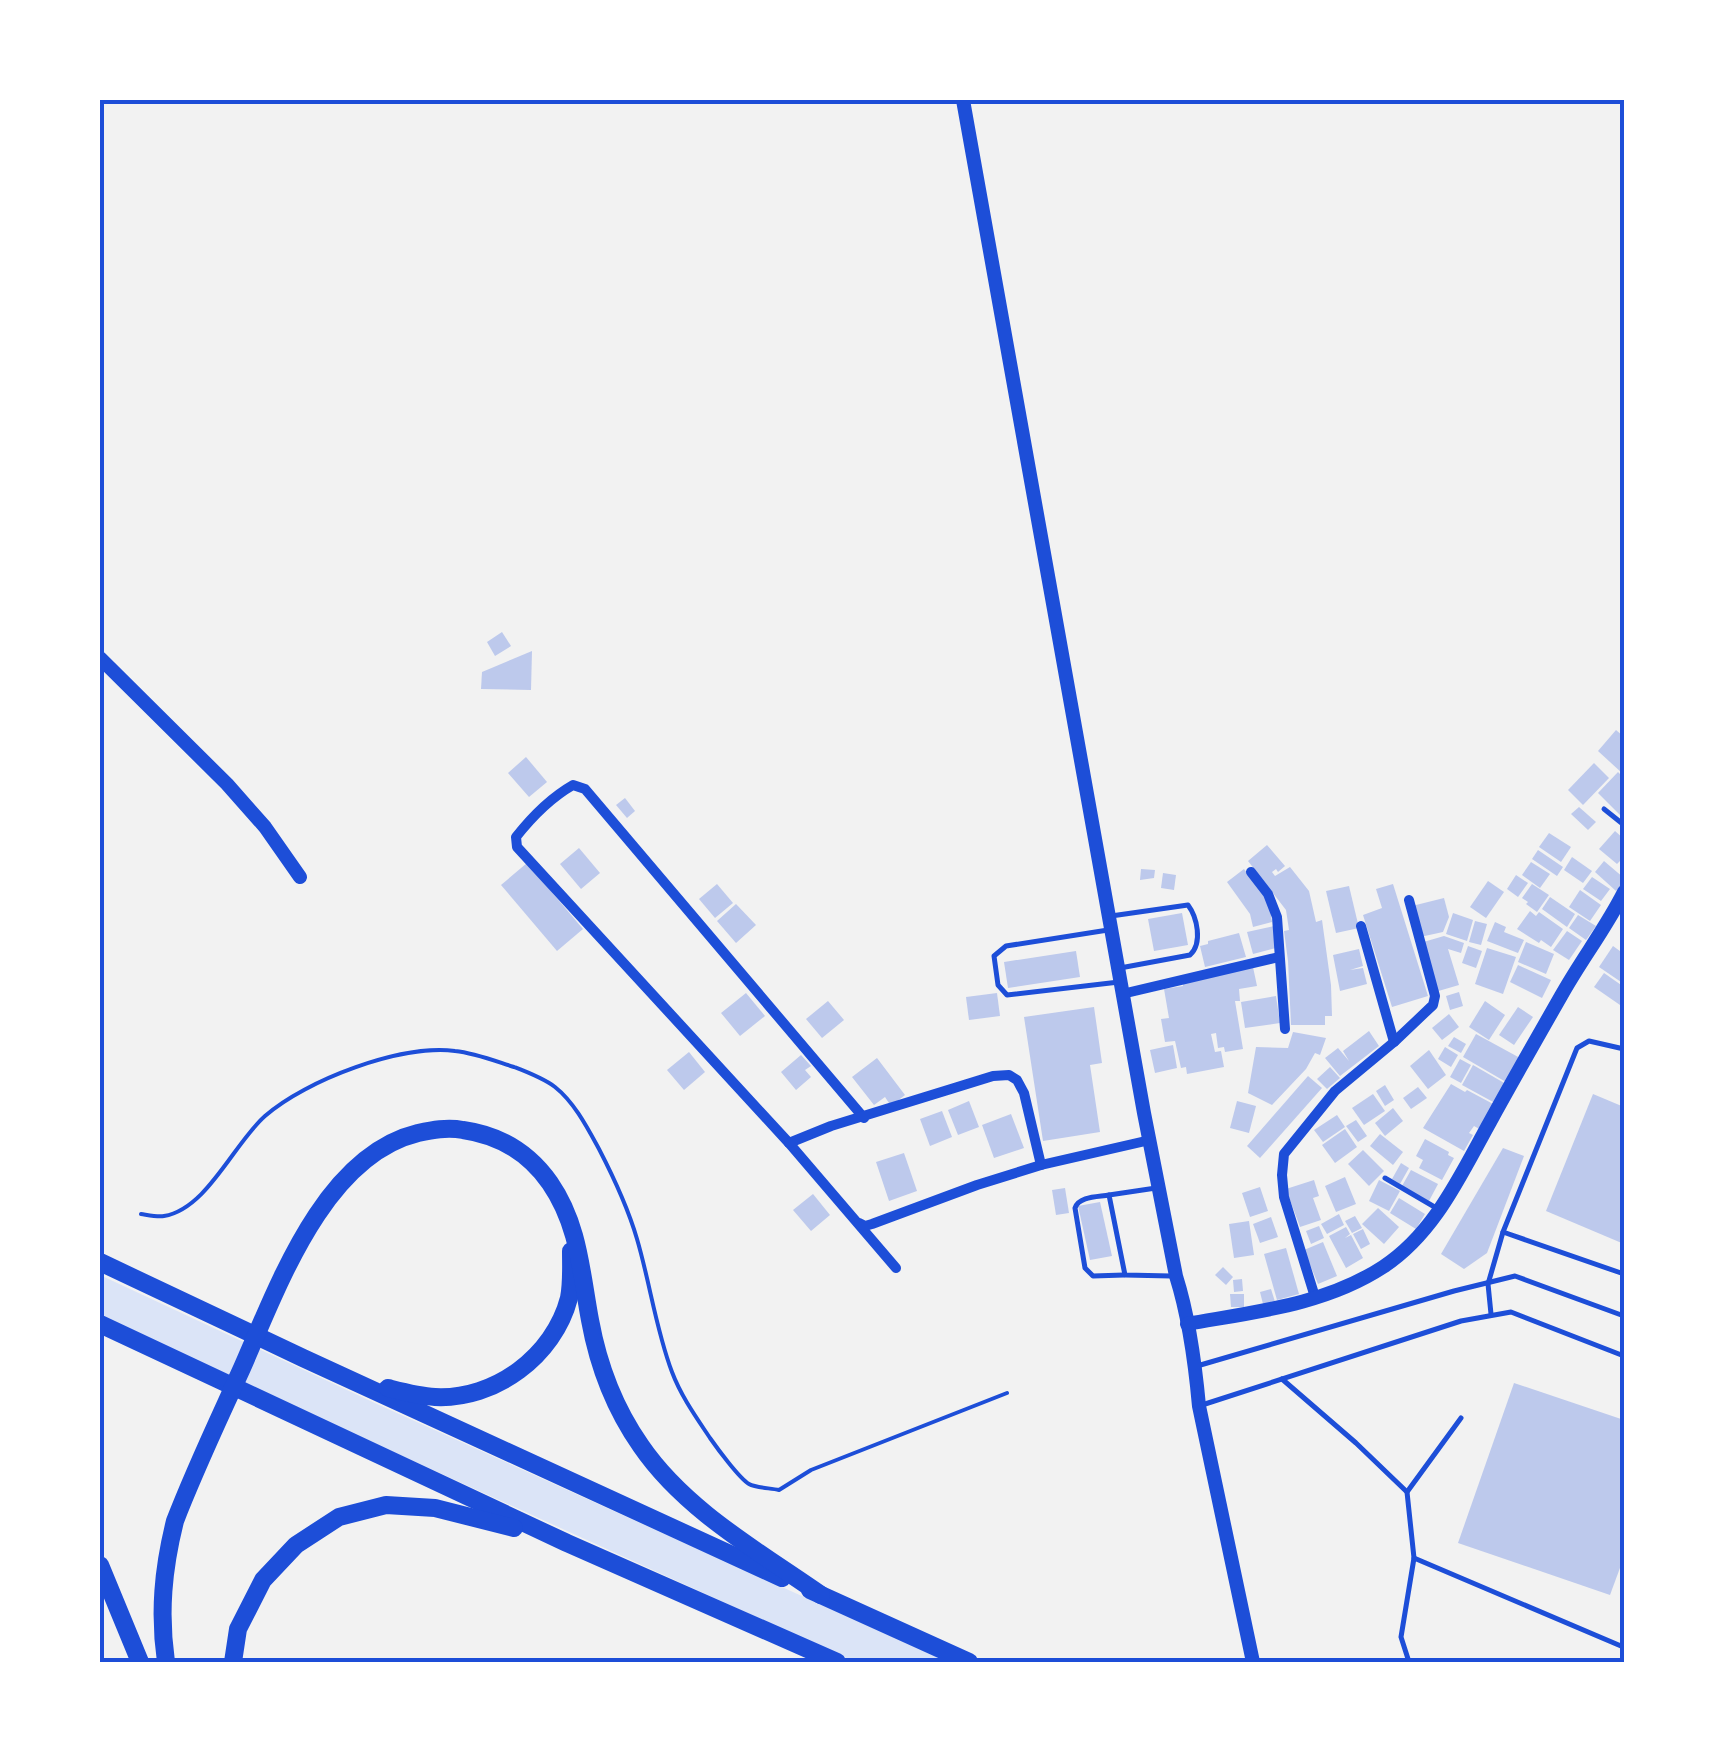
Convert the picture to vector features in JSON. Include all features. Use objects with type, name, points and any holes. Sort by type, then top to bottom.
[{"type":"highway","points":[[166,1662],[162,1594],[175,1521],[284,1272],[328,1200],[361,1163],[406,1136],[430,1130],[453,1128],[474,1132],[516,1148],[534,1162],[571,1224],[582,1264],[594,1342],[610,1390],[641,1447],[673,1485],[707,1515],[820,1595]]},
{"type":"highway","points":[[303,1358],[390,1389],[438,1398],[481,1391],[500,1383],[537,1354],[552,1336],[564,1311],[570,1295],[571,1224]]},
{"type":"highway","points":[[100,1262],[970,1662]]},
{"type":"highway","points":[[100,1324],[567,1542],[836,1662]]},
{"type":"highway","points":[[233,1662],[238,1629],[263,1580],[296,1545],[340,1517],[386,1505],[435,1508],[567,1542]]},
{"type":"highway","points":[[100,1565],[140,1662]]},
{"type":"main road","points":[[963,100],[1120,981],[1253,1662]]},
{"type":"main road","points":[[100,658],[227,784],[265,827],[300,878]]},
{"type":"main road","points":[[1188,1324],[1289,1306],[1336,1291],[1382,1268],[1412,1245],[1440,1210],[1569,981],[1624,892]]},
{"type":"street","points":[[864,1118],[585,789],[573,785],[562,791],[523,828],[516,837],[517,848],[896,1268]]},
{"type":"street","points":[[1251,872],[1273,904],[1277,917],[1284,1029]]},
{"type":"street","points":[[1315,1298],[1284,1197],[1284,1154],[1335,1091],[1433,1005],[1435,996],[1409,900]]},
{"type":"street","points":[[1362,926],[1394,1042]]},
{"type":"street","points":[[1120,981],[1279,957]]},
{"type":"street","points":[[788,1144],[831,1126],[994,1076],[1010,1075],[1024,1093],[1041,1165]]},
{"type":"street","points":[[858,1222],[866,1226],[1041,1165],[1150,1140]]},
{"type":"lane","points":[[1604,809],[1624,825]]},
{"type":"lane","points":[[1188,905],[1198,941],[1196,949],[1190,955],[1120,981],[1007,995],[998,985],[994,956],[1006,946],[1110,923],[1188,905]]},
{"type":"lane","points":[[1491,1314],[1488,1284],[1503,1232],[1577,1048],[1589,1042],[1624,1049]]},
{"type":"lane","points":[[1385,1178],[1440,1210]]},
{"type":"lane","points":[[1159,1188],[1076,1203],[1085,1268],[1093,1276],[1176,1276]]},
{"type":"lane","points":[[1109,1196],[1125,1275]]},
{"type":"lane","points":[[1503,1232],[1624,1274]]},
{"type":"lane","points":[[1196,1367],[1514,1276],[1624,1316]]},
{"type":"lane","points":[[1200,1406],[1491,1314],[1511,1312],[1624,1356]]},
{"type":"lane","points":[[1282,1379],[1407,1492],[1414,1558],[1401,1637],[1408,1662]]},
{"type":"lane","points":[[1407,1492],[1461,1418]]},
{"type":"lane","points":[[1414,1558],[1621,1646]]},
{"type":"shaded area","points":[[100,1275],[948,1662],[855,1662],[365,1439],[100,1315]]},
{"type":"building","points":[[502,632],[511,646],[495,656],[487,642]]},
{"type":"building","points":[[532,651],[531,690],[481,689],[482,672]]},
{"type":"building","points":[[1616,730],[1624,737],[1622,773],[1598,751]]},
{"type":"building","points":[[526,757],[547,782],[529,797],[508,773]]},
{"type":"building","points":[[1594,763],[1609,778],[1583,805],[1568,790]]},
{"type":"building","points":[[1618,772],[1624,778],[1624,819],[1598,793]]},
{"type":"building","points":[[625,798],[635,811],[627,818],[616,805]]},
{"type":"building","points":[[1579,807],[1596,822],[1588,830],[1571,814]]},
{"type":"building","points":[[1615,831],[1624,839],[1624,857],[1617,864],[1599,849]]},
{"type":"building","points":[[1549,833],[1571,847],[1561,862],[1539,847]]},
{"type":"building","points":[[1267,845],[1285,866],[1272,872],[1275,876],[1290,867],[1309,891],[1316,922],[1322,920],[1332,1016],[1325,1016],[1325,1025],[1291,1025],[1286,910],[1248,861]]},
{"type":"building","points":[[579,848],[600,873],[581,889],[560,864]]},
{"type":"building","points":[[1538,850],[1563,867],[1557,876],[1532,859]]},
{"type":"building","points":[[1572,857],[1592,871],[1583,883],[1564,870]]},
{"type":"building","points":[[1604,861],[1624,878],[1616,891],[1595,872]]},
{"type":"building","points":[[1531,862],[1550,874],[1540,888],[1522,875]]},
{"type":"building","points":[[527,863],[583,929],[557,951],[501,885]]},
{"type":"building","points":[[1141,869],[1155,870],[1154,878],[1140,880]]},
{"type":"building","points":[[1244,869],[1269,903],[1272,922],[1253,927],[1250,914],[1227,882]]},
{"type":"building","points":[[1163,873],[1176,875],[1174,890],[1161,888]]},
{"type":"building","points":[[1516,875],[1528,883],[1518,897],[1507,889]]},
{"type":"building","points":[[1592,877],[1610,889],[1601,901],[1583,889]]},
{"type":"building","points":[[1488,881],[1504,892],[1486,918],[1470,907]]},
{"type":"building","points":[[717,884],[733,903],[715,918],[699,899]]},
{"type":"building","points":[[1393,884],[1428,996],[1392,1007],[1363,915],[1382,908],[1376,889]]},
{"type":"building","points":[[1532,884],[1549,895],[1537,912],[1522,898]]},
{"type":"building","points":[[1349,886],[1359,928],[1336,933],[1326,891]]},
{"type":"building","points":[[1580,890],[1601,905],[1590,921],[1569,907]]},
{"type":"building","points":[[1550,897],[1575,914],[1567,927],[1542,909]]},
{"type":"building","points":[[1444,898],[1449,917],[1443,932],[1420,937],[1412,906]]},
{"type":"building","points":[[736,904],[756,925],[736,943],[717,921]]},
{"type":"building","points":[[1530,911],[1536,916],[1539,912],[1563,929],[1551,947],[1517,929]]},
{"type":"building","points":[[1182,913],[1188,945],[1154,951],[1148,919]]},
{"type":"building","points":[[1453,913],[1473,920],[1467,941],[1446,934]]},
{"type":"building","points":[[1578,915],[1596,926],[1586,940],[1569,928]]},
{"type":"building","points":[[1475,921],[1487,924],[1481,945],[1469,942]]},
{"type":"building","points":[[1495,922],[1506,927],[1504,932],[1524,940],[1518,953],[1487,941]]},
{"type":"building","points":[[1274,926],[1276,948],[1253,954],[1247,932]]},
{"type":"building","points":[[1567,931],[1582,941],[1569,960],[1553,950]]},
{"type":"building","points":[[1239,933],[1246,957],[1205,967],[1200,946]]},
{"type":"building","points":[[1444,936],[1464,943],[1461,953],[1448,949],[1459,985],[1435,992],[1420,943]]},
{"type":"building","points":[[1526,942],[1554,954],[1546,974],[1518,962]]},
{"type":"building","points":[[1468,946],[1482,951],[1476,968],[1462,963]]},
{"type":"building","points":[[1613,946],[1624,954],[1624,984],[1599,967]]},
{"type":"building","points":[[1487,948],[1516,957],[1503,994],[1475,984]]},
{"type":"building","points":[[1359,949],[1363,966],[1350,970],[1363,968],[1367,984],[1340,991],[1333,955]]},
{"type":"building","points":[[1076,951],[1080,977],[1008,988],[1004,962]]},
{"type":"building","points":[[1518,965],[1551,980],[1542,998],[1510,982]]},
{"type":"building","points":[[1253,967],[1257,986],[1239,989],[1240,1001],[1235,1001],[1243,1049],[1225,1052],[1224,1047],[1218,1048],[1216,1033],[1211,1034],[1215,1052],[1221,1051],[1224,1067],[1187,1074],[1186,1067],[1181,1068],[1175,1041],[1165,1042],[1161,1019],[1169,1018],[1164,989]]},
{"type":"building","points":[[1604,973],[1624,987],[1620,1005],[1594,987]]},
{"type":"building","points":[[1459,992],[1463,1006],[1450,1010],[1446,996]]},
{"type":"building","points":[[746,993],[765,1016],[740,1036],[721,1013]]},
{"type":"building","points":[[997,993],[1000,1016],[969,1020],[966,997]]},
{"type":"building","points":[[1276,996],[1280,1023],[1245,1028],[1241,1002]]},
{"type":"building","points":[[828,1001],[844,1020],[822,1038],[806,1019]]},
{"type":"building","points":[[1485,1001],[1505,1015],[1489,1040],[1469,1027]]},
{"type":"building","points":[[1094,1007],[1102,1063],[1090,1065],[1100,1132],[1043,1141],[1024,1017]]},
{"type":"building","points":[[1518,1007],[1533,1017],[1514,1045],[1499,1035]]},
{"type":"building","points":[[1449,1014],[1459,1027],[1442,1040],[1432,1028]]},
{"type":"building","points":[[1369,1031],[1379,1046],[1340,1076],[1325,1058],[1338,1048],[1349,1061],[1343,1051]]},
{"type":"building","points":[[1293,1032],[1326,1038],[1320,1055],[1315,1053],[1306,1069],[1272,1105],[1248,1093],[1256,1047],[1288,1048]]},
{"type":"building","points":[[1476,1034],[1520,1058],[1506,1082],[1463,1057]]},
{"type":"building","points":[[1454,1037],[1466,1044],[1461,1053],[1448,1046]]},
{"type":"building","points":[[1173,1045],[1177,1068],[1155,1073],[1150,1050]]},
{"type":"building","points":[[1445,1047],[1458,1055],[1451,1067],[1438,1059]]},
{"type":"building","points":[[1429,1050],[1446,1075],[1428,1089],[1410,1066]]},
{"type":"building","points":[[689,1052],[705,1072],[684,1090],[667,1070]]},
{"type":"building","points":[[801,1055],[811,1066],[805,1070],[811,1077],[796,1090],[781,1072]]},
{"type":"building","points":[[877,1058],[905,1095],[891,1106],[885,1097],[874,1105],[852,1077]]},
{"type":"building","points":[[1460,1059],[1471,1065],[1461,1083],[1450,1077]]},
{"type":"building","points":[[1473,1065],[1506,1084],[1495,1103],[1462,1085]]},
{"type":"building","points":[[1330,1067],[1340,1078],[1327,1089],[1317,1079]]},
{"type":"building","points":[[1308,1076],[1322,1088],[1260,1158],[1247,1146]]},
{"type":"building","points":[[1451,1084],[1495,1105],[1481,1130],[1474,1126],[1469,1133],[1473,1135],[1464,1151],[1423,1128]]},
{"type":"building","points":[[1385,1085],[1394,1100],[1385,1106],[1376,1091]]},
{"type":"building","points":[[1418,1087],[1427,1098],[1411,1109],[1403,1098]]},
{"type":"building","points":[[1373,1094],[1385,1111],[1364,1125],[1352,1108]]},
{"type":"building","points":[[1593,1094],[1624,1107],[1624,1244],[1546,1211]]},
{"type":"building","points":[[969,1101],[979,1127],[958,1135],[948,1110]]},
{"type":"building","points":[[1237,1101],[1256,1106],[1249,1133],[1230,1128]]},
{"type":"building","points":[[1393,1108],[1403,1121],[1385,1136],[1375,1123]]},
{"type":"building","points":[[942,1111],[952,1137],[930,1146],[920,1119]]},
{"type":"building","points":[[1011,1114],[1024,1148],[994,1158],[982,1125]]},
{"type":"building","points":[[1337,1115],[1345,1127],[1323,1142],[1314,1130]]},
{"type":"building","points":[[1356,1120],[1367,1136],[1358,1142],[1346,1126]]},
{"type":"building","points":[[1345,1129],[1357,1147],[1335,1163],[1322,1145]]},
{"type":"building","points":[[1380,1134],[1403,1152],[1393,1165],[1370,1146]]},
{"type":"building","points":[[1425,1139],[1454,1158],[1442,1180],[1419,1168],[1423,1160],[1416,1156]]},
{"type":"building","points":[[1503,1148],[1524,1156],[1487,1253],[1464,1269],[1441,1254]]},
{"type":"building","points":[[1363,1150],[1384,1171],[1369,1186],[1348,1164]]},
{"type":"building","points":[[904,1153],[917,1191],[889,1201],[876,1162]]},
{"type":"building","points":[[1401,1163],[1409,1168],[1400,1184],[1392,1179]]},
{"type":"building","points":[[1411,1170],[1438,1184],[1429,1201],[1402,1186]]},
{"type":"building","points":[[1345,1177],[1356,1204],[1336,1212],[1325,1186]]},
{"type":"building","points":[[1314,1180],[1319,1196],[1313,1198],[1321,1220],[1300,1227],[1286,1189]]},
{"type":"building","points":[[1379,1180],[1400,1191],[1389,1211],[1369,1201]]},
{"type":"building","points":[[1260,1187],[1268,1211],[1250,1217],[1242,1193]]},
{"type":"building","points":[[1065,1188],[1069,1213],[1056,1215],[1052,1190]]},
{"type":"building","points":[[813,1194],[830,1215],[811,1231],[793,1210]]},
{"type":"building","points":[[1399,1198],[1425,1214],[1416,1229],[1390,1213]]},
{"type":"building","points":[[1100,1202],[1112,1256],[1090,1260],[1078,1206]]},
{"type":"building","points":[[1378,1208],[1399,1227],[1384,1244],[1362,1224]]},
{"type":"building","points":[[1339,1214],[1344,1225],[1327,1234],[1321,1224]]},
{"type":"building","points":[[1355,1216],[1362,1228],[1352,1233],[1345,1221]]},
{"type":"building","points":[[1271,1217],[1278,1237],[1260,1243],[1253,1224]]},
{"type":"building","points":[[1249,1221],[1254,1255],[1234,1258],[1229,1224]]},
{"type":"building","points":[[1319,1226],[1324,1238],[1311,1244],[1306,1231]]},
{"type":"building","points":[[1346,1227],[1350,1234],[1345,1238],[1351,1235],[1363,1258],[1346,1268],[1329,1236]]},
{"type":"building","points":[[1363,1229],[1370,1244],[1361,1249],[1353,1234]]},
{"type":"building","points":[[1323,1242],[1337,1276],[1318,1284],[1304,1250]]},
{"type":"building","points":[[1286,1248],[1299,1294],[1277,1300],[1264,1254]]},
{"type":"building","points":[[1223,1267],[1233,1277],[1226,1285],[1215,1275]]},
{"type":"building","points":[[1242,1279],[1243,1291],[1234,1292],[1233,1280]]},
{"type":"building","points":[[1271,1289],[1276,1305],[1264,1308],[1260,1292]]},
{"type":"building","points":[[1230,1294],[1244,1294],[1244,1307],[1231,1307]]},
{"type":"building","points":[[1514,1383],[1624,1420],[1624,1557],[1610,1595],[1458,1543]]}]
